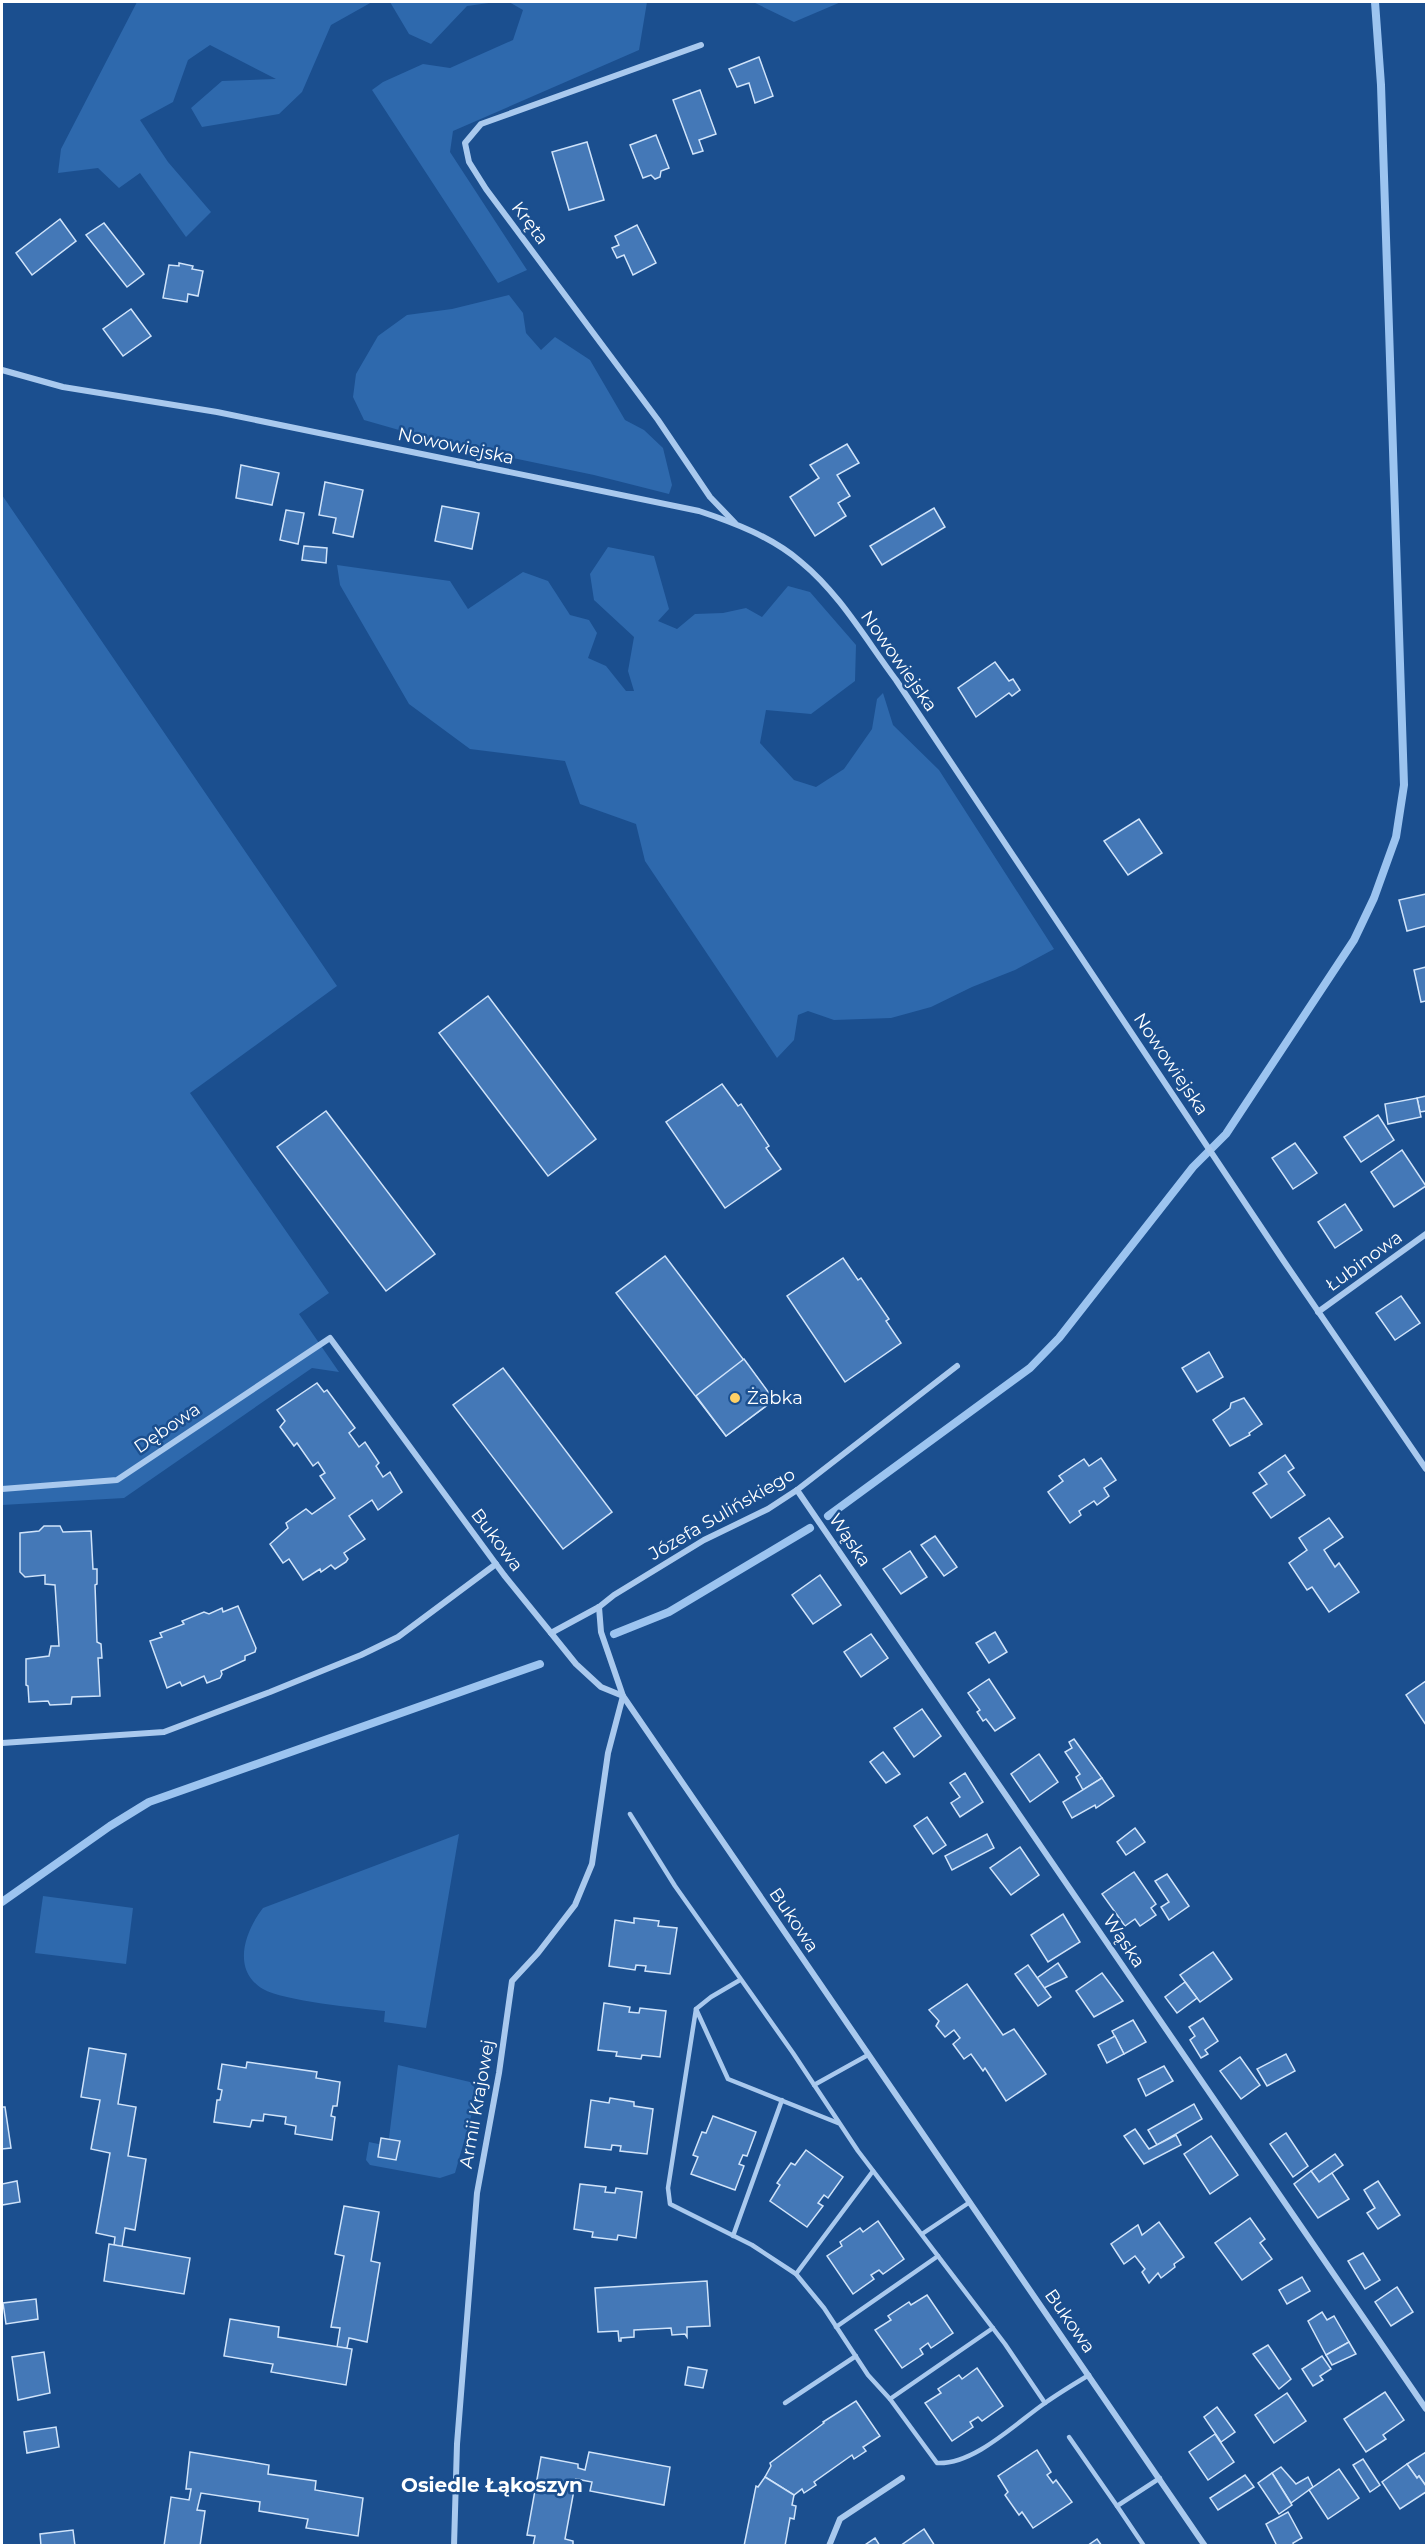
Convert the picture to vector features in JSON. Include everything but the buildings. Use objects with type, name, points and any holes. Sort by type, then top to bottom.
[{"type":"street","name":"Kręta","points":[[701,45],[481,124],[465,143],[469,162],[486,189],[658,420],[710,497],[735,523]]},
{"type":"street","name":"Nowowiejska","points":[[2,370],[63,387],[217,412],[699,511],[735,523],[765,537],[800,561],[829,588],[958,772],[1318,1312],[1426,1469]]},
{"type":"street","name":"Łubinowa","points":[[1318,1312],[1426,1234]]},
{"type":"street","name":"Dębowa","points":[[2,1489],[117,1480],[330,1338]]},
{"type":"street","name":"Bukowa","points":[[330,1338],[496,1564],[576,1664],[601,1687],[623,1696],[1205,2546]]},
{"type":"street","name":"Józefa Sulińskiego","points":[[551,1633],[599,1607],[614,1595],[704,1540],[768,1509],[797,1491],[957,1366]]},
{"type":"street","name":"Wąska","points":[[797,1491],[1426,2409]]},
{"type":"street","points":[[2,1743],[164,1732],[270,1692],[361,1655],[398,1637],[496,1564]]},
{"type":"street","points":[[599,1607],[601,1632],[623,1696]]},
{"type":"street","name":"Armii Krajowej","points":[[454,2546],[457,2444],[477,2193],[499,2073],[512,1982],[538,1953],[574,1905],[592,1864],[608,1753],[623,1696]]},
{"type":"street","points":[[829,2546],[840,2519],[902,2478]]},
{"type":"lane","points":[[630,1814],[675,1886],[839,2123],[993,2328],[1045,2403]]},
{"type":"lane","points":[[740,1980],[711,1996],[696,2009],[668,2188],[670,2204],[733,2236],[796,2274],[836,2327],[868,2375],[890,2399],[937,2463],[949,2464],[967,2458],[1089,2375]]},
{"type":"lane","points":[[696,2009],[729,2079],[839,2123]]},
{"type":"lane","points":[[814,2085],[868,2055]]},
{"type":"lane","points":[[733,2236],[782,2100]]},
{"type":"lane","points":[[796,2274],[873,2171]]},
{"type":"lane","points":[[922,2234],[970,2202]]},
{"type":"lane","points":[[836,2327],[938,2256]]},
{"type":"lane","points":[[890,2399],[993,2328]]},
{"type":"lane","points":[[785,2403],[856,2356]]},
{"type":"lane","points":[[1069,2437],[1144,2546]]},
{"type":"lane","points":[[1117,2506],[1160,2478]]},
{"type":"shaded area","points":[[137,2],[372,2],[331,25],[302,92],[279,114],[202,127],[191,108],[222,81],[276,79],[210,45],[188,60],[173,102],[140,120],[168,162],[211,212],[186,237],[140,173],[119,188],[98,168],[58,173],[61,149]]},
{"type":"shaded area","points":[[390,2],[496,2],[467,6],[431,44],[409,34]]},
{"type":"shaded area","points":[[509,2],[647,2],[639,50],[453,131],[450,152],[527,270],[498,283],[372,90],[383,82],[423,64],[450,68],[513,40],[523,10]]},
{"type":"shaded area","points":[[753,2],[841,2],[794,22]]},
{"type":"shaded area","points":[[509,295],[523,313],[526,333],[541,350],[555,337],[590,360],[625,420],[644,430],[663,448],[672,485],[669,494],[594,475],[455,446],[364,420],[353,397],[356,374],[378,336],[407,315],[452,309]]},
{"type":"shaded area","points":[[2,495],[337,986],[190,1093],[329,1293],[299,1314],[339,1372],[312,1368],[124,1498],[2,1505]]},
{"type":"shaded area","points":[[608,547],[654,556],[669,609],[658,621],[677,629],[695,614],[723,613],[746,608],[762,617],[788,586],[810,592],[856,645],[855,681],[811,714],[766,710],[760,743],[794,780],[816,787],[844,769],[872,729],[877,699],[883,693],[893,725],[939,770],[1054,949],[1015,970],[931,1007],[891,1018],[834,1020],[808,1011],[798,1015],[794,1040],[777,1058],[645,861],[636,824],[580,804],[565,761],[470,749],[409,704],[340,585],[337,565],[450,581],[468,609],[523,572],[548,581],[570,615],[589,620],[597,633],[588,658],[606,666],[626,691],[634,691],[628,671],[634,637],[594,600],[590,574]]},
{"type":"shaded area","points":[[459,1834],[426,2028],[384,2022],[385,2011],[287,1997],[263,1989],[253,1981],[247,1972],[244,1950],[251,1928],[263,1908]]},
{"type":"shaded area","points":[[43,1896],[133,1908],[126,1964],[35,1953]]},
{"type":"shaded area","points":[[398,2065],[470,2082],[478,2092],[455,2173],[440,2178],[370,2165],[366,2160],[369,2142],[388,2146]]},
{"type":"waterway","points":[[828,1516],[1030,1368],[1059,1338],[1193,1167],[1226,1134],[1354,940],[1374,898],[1396,837],[1404,785],[1381,85],[1375,2]]},
{"type":"waterway","points":[[614,1634],[669,1612],[810,1528]]},
{"type":"waterway","points":[[2,1902],[110,1826],[149,1802],[540,1664]]},
{"type":"place","name":"Żabka","points":[[735,1398]]},
{"type":"district","name":"Osiedle Łąkoszyn","points":[[492,2485]]}]
